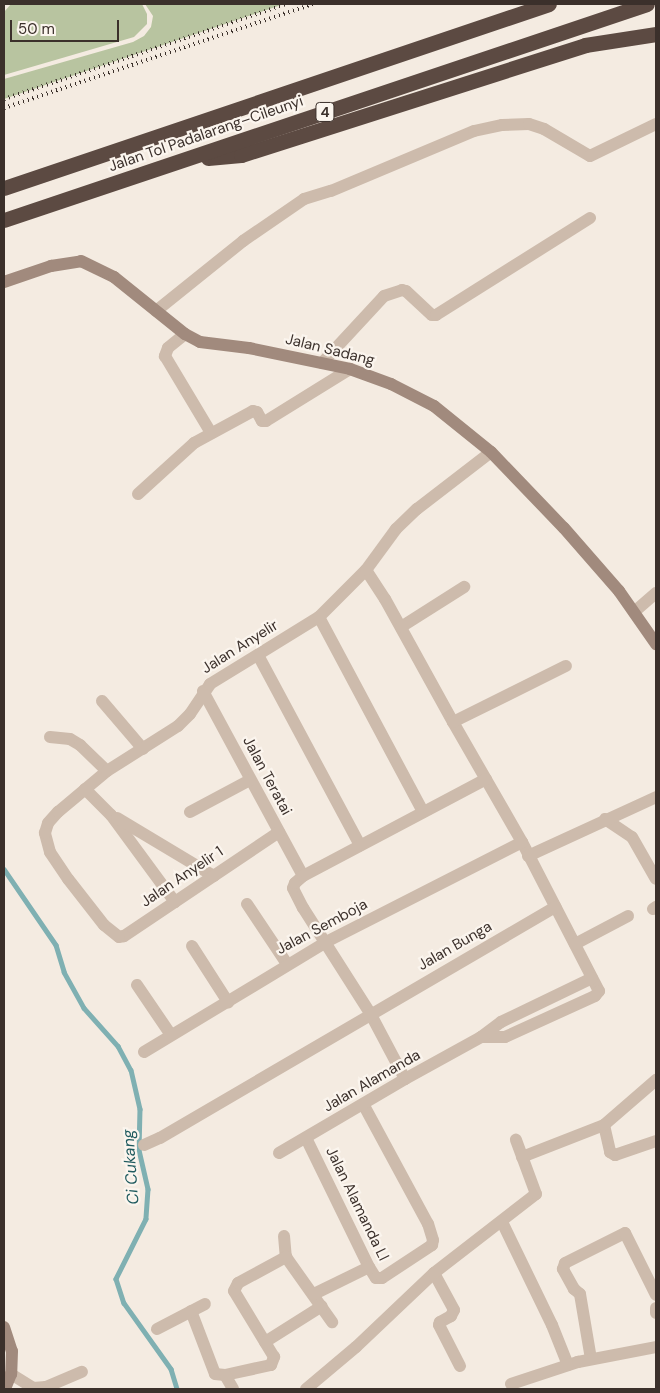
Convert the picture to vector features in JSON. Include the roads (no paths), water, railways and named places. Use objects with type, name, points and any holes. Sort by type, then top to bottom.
[{"type":"highway","name":"Jalan Tol Padalarang–Cileunyi","points":[[4,188],[549,4]]},
{"type":"highway","name":"Jalan Tol Padalarang–Cileunyi","points":[[4,220],[647,4]]},
{"type":"highway","points":[[184,160],[242,155],[585,45],[656,34]]},
{"type":"street","points":[[156,311],[243,241],[304,199],[331,191],[474,131],[502,124],[529,124],[544,128],[590,156],[656,124]]},
{"type":"street","points":[[322,363],[384,296],[402,290],[406,291],[432,314],[436,315],[590,218]]},
{"type":"street","name":"Jalan Sadang","points":[[4,282],[51,266],[81,261],[114,277],[185,334],[200,342],[250,348],[350,369],[391,384],[434,406],[492,452],[564,528],[634,612],[656,644]]},
{"type":"street","points":[[185,334],[166,350],[165,356],[211,434]]},
{"type":"street","points":[[138,494],[179,454],[211,434],[253,411],[257,412],[264,422],[350,369]]},
{"type":"street","name":"Jalan Anyelir","points":[[104,925],[50,852],[45,840],[45,831],[48,823],[107,771],[178,726],[190,714],[203,691],[210,684],[319,617],[366,570],[396,529],[417,509],[492,452]]},
{"type":"street","points":[[366,570],[401,627],[522,842],[592,978]]},
{"type":"street","points":[[401,627],[464,587]]},
{"type":"street","points":[[634,612],[656,593]]},
{"type":"street","points":[[319,617],[423,812]]},
{"type":"street","points":[[258,655],[360,846]]},
{"type":"street","points":[[453,722],[566,666]]},
{"type":"street","name":"Jalan Teratai","points":[[203,691],[303,876]]},
{"type":"street","points":[[102,700],[144,749]]},
{"type":"street","points":[[50,737],[70,739],[80,744],[107,771]]},
{"type":"street","points":[[405,1079],[370,1013],[294,893],[295,883],[303,876],[486,779]]},
{"type":"street","points":[[190,812],[250,780]]},
{"type":"street","points":[[85,789],[111,815],[175,902]]},
{"type":"street","points":[[528,856],[654,796]]},
{"type":"street","points":[[111,815],[214,876]]},
{"type":"street","points":[[605,820],[632,837],[656,879]]},
{"type":"street","name":"Jalan Anyelir 1","points":[[104,925],[117,936],[122,937],[279,832]]},
{"type":"street","name":"Jalan Semboja","points":[[144,1052],[326,942],[522,842]]},
{"type":"street","points":[[247,904],[287,964]]},
{"type":"street","name":"Jalan Bunga","points":[[144,1145],[160,1138],[370,1013],[556,907]]},
{"type":"street","points":[[575,944],[628,916]]},
{"type":"street","points":[[192,946],[228,1002]]},
{"type":"street","name":"Jalan Alamanda","points":[[279,1153],[405,1079],[482,1037],[500,1022],[592,978],[599,991],[598,994],[506,1037],[482,1037]]},
{"type":"street","points":[[136,985],[171,1035]]},
{"type":"street","points":[[522,1157],[604,1124],[656,1080]]},
{"type":"street","name":"Jalan Alamanda Ll","points":[[306,1138],[369,1267],[376,1278],[382,1278],[432,1245],[434,1240],[428,1224],[363,1104]]},
{"type":"street","points":[[604,1124],[610,1152],[615,1155],[656,1140]]},
{"type":"street","points":[[306,1389],[356,1347],[434,1273],[536,1194],[516,1140]]},
{"type":"street","points":[[502,1222],[552,1325],[568,1365]]},
{"type":"street","points":[[591,1359],[580,1294],[574,1289],[563,1269],[565,1263],[626,1233],[656,1295]]},
{"type":"street","points":[[284,1236],[286,1257],[332,1322]]},
{"type":"street","points":[[191,1311],[213,1372],[218,1375],[225,1375],[271,1365],[274,1357],[234,1292],[238,1284],[286,1257]]},
{"type":"street","points":[[314,1294],[369,1267]]},
{"type":"street","points":[[434,1273],[454,1310],[451,1316],[440,1322],[439,1325],[460,1366]]},
{"type":"street","points":[[157,1329],[205,1304]]},
{"type":"street","points":[[265,1342],[322,1306]]},
{"type":"street","points":[[656,1308],[656,1313]]},
{"type":"street","points":[[4,1327],[12,1351],[11,1374],[5,1389]]},
{"type":"street","points":[[511,1384],[591,1359],[656,1347]]},
{"type":"street","points":[[11,1374],[33,1388],[46,1387],[82,1372]]},
{"type":"street","points":[[225,1375],[233,1389]]},
{"type":"waterway","name":"Ci Cukang","points":[[4,869],[56,945],[64,972],[84,1008],[118,1046],[131,1070],[140,1109],[139,1150],[148,1189],[146,1219],[116,1279],[124,1303],[171,1369],[177,1389]]},
{"type":"railway","points":[[4,99],[286,4]]},
{"type":"railway","points":[[4,108],[313,4]]}]
